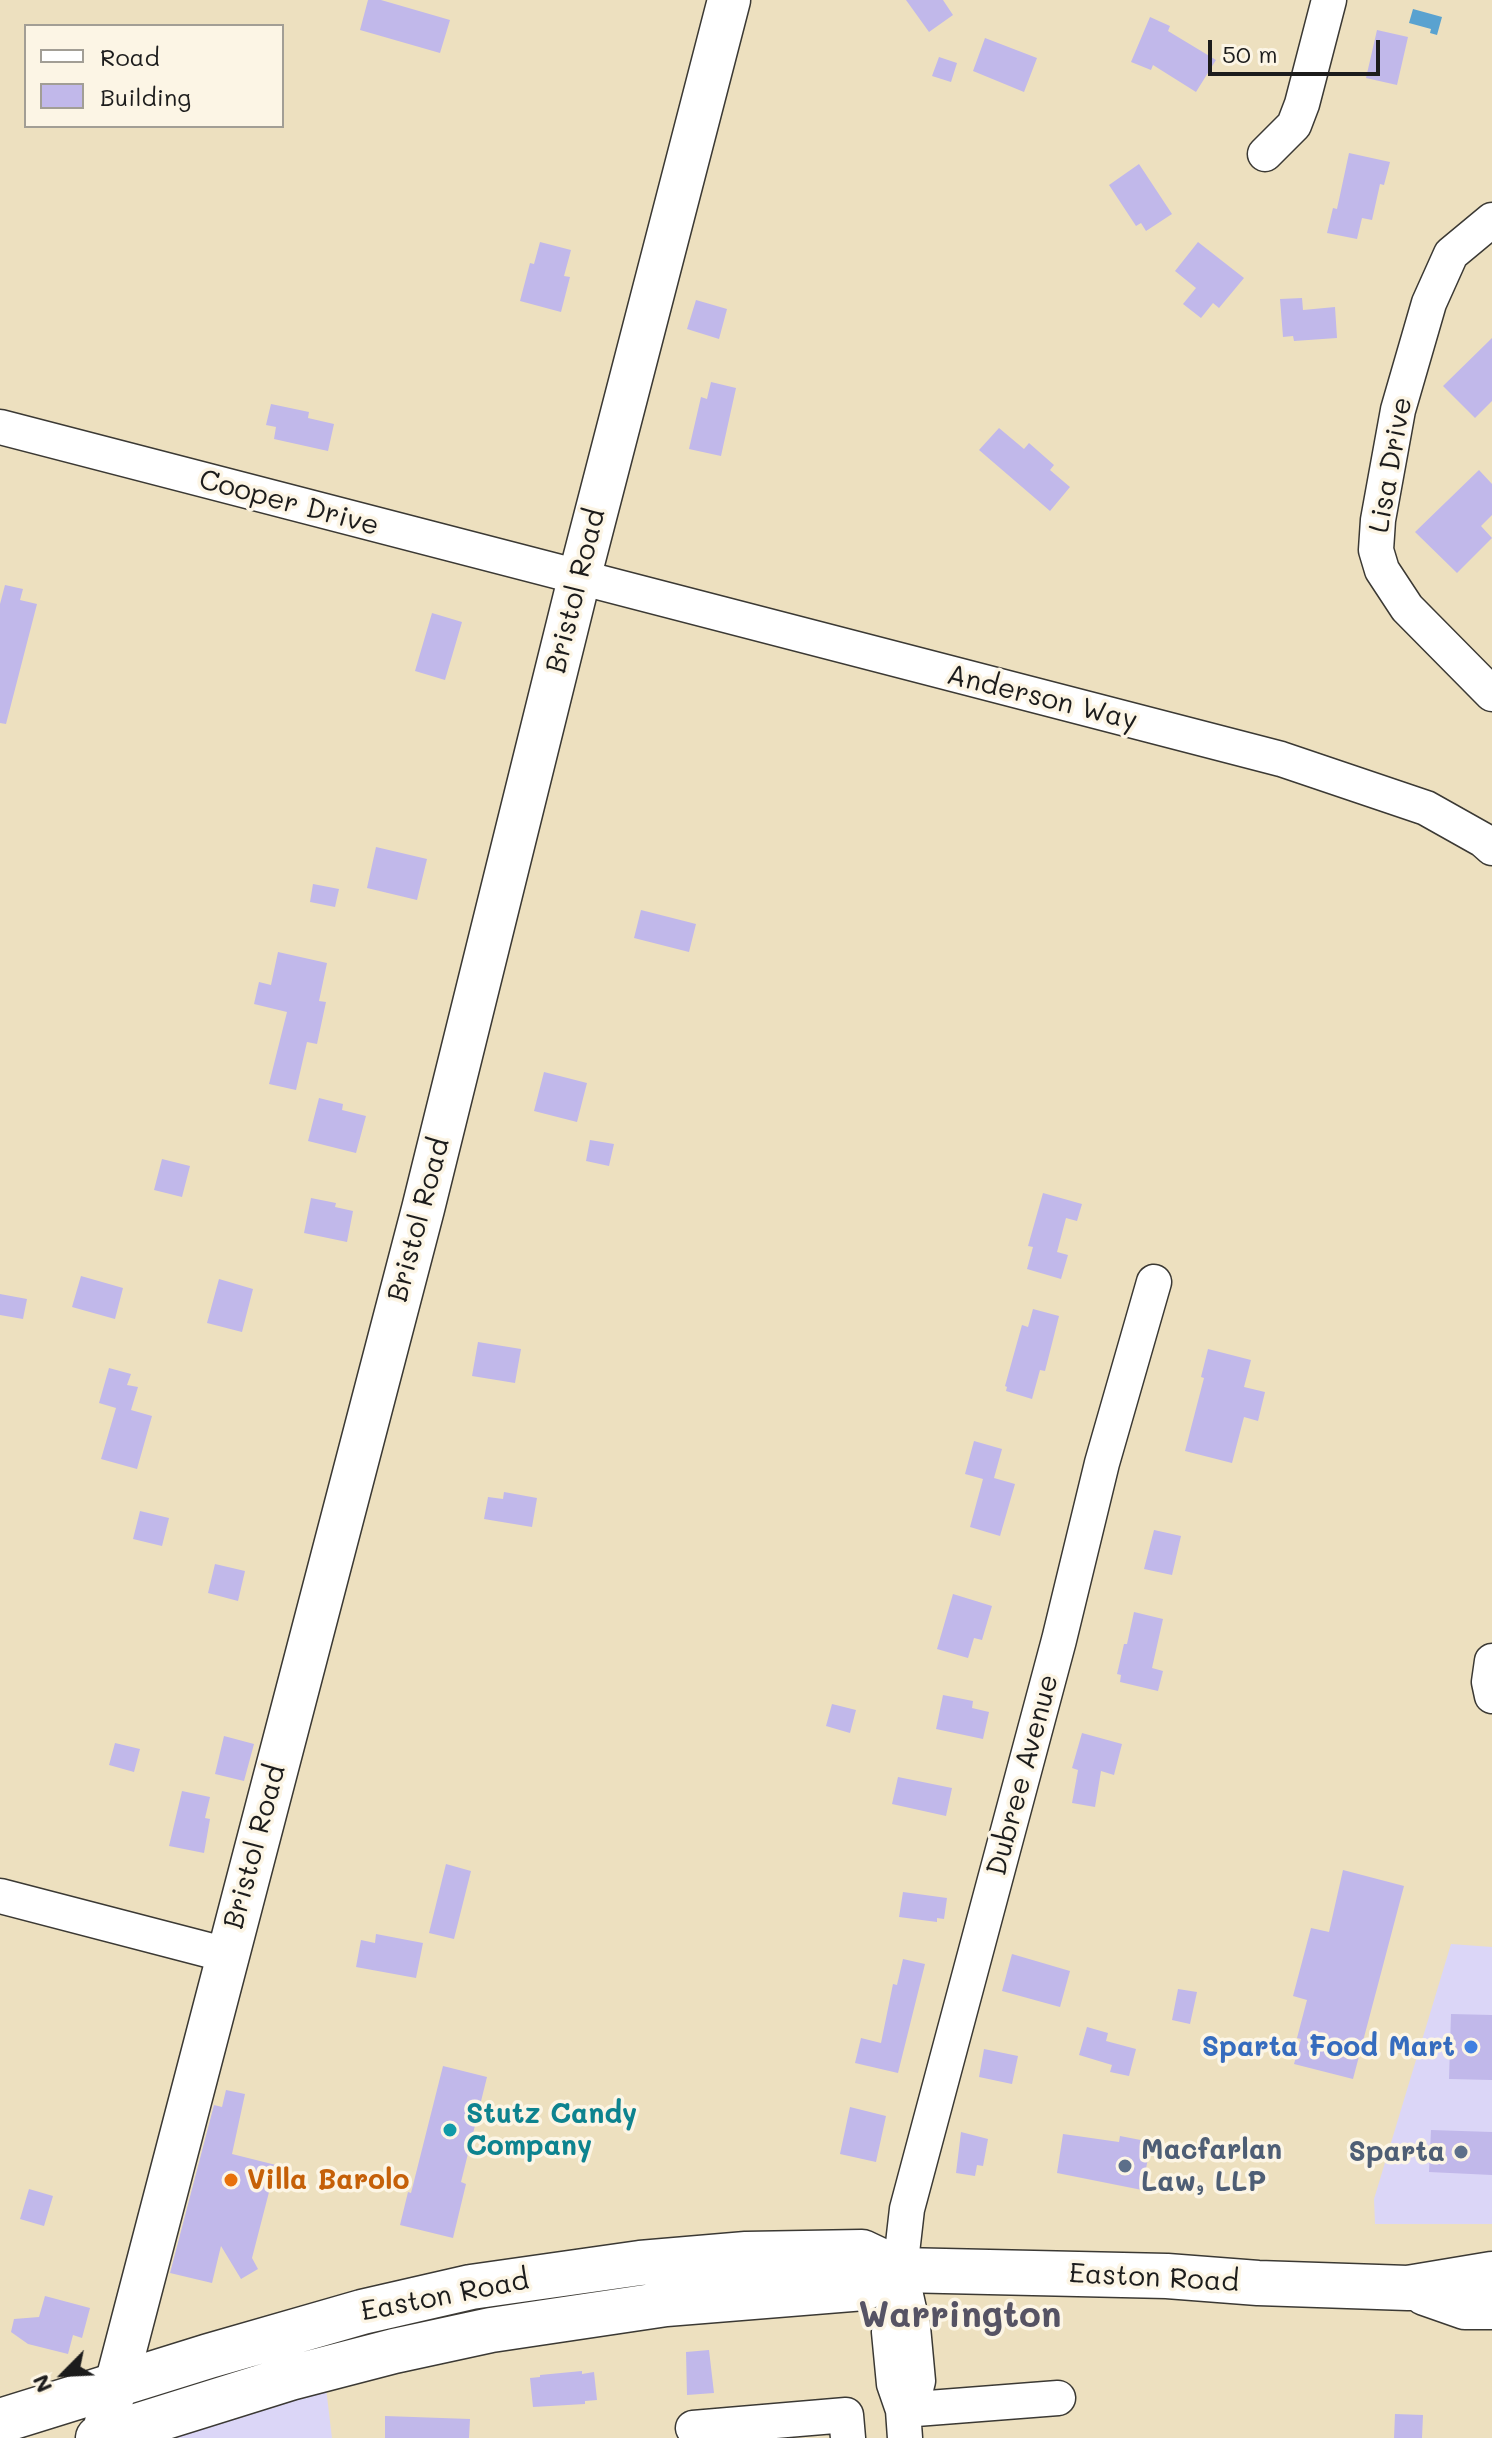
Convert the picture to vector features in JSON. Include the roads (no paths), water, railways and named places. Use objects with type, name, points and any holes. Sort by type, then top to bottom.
[{"type":"highway","name":"Easton Road","points":[[0,2421],[362,2312],[471,2287],[640,2263],[746,2254],[862,2252],[900,2270],[1167,2276],[1258,2283],[1408,2288],[1492,2274]]},
{"type":"highway","name":"Easton Road","points":[[101,2438],[290,2378],[477,2333],[666,2304],[864,2288],[900,2270]]},
{"type":"highway","name":"Easton Road","points":[[1408,2288],[1465,2307],[1492,2307]]},
{"type":"main road","name":"Bristol Road","points":[[101,2438],[423,1209],[579,579],[729,0]]},
{"type":"street","points":[[1265,154],[1294,125],[1329,0]]},
{"type":"street","name":"Lisa Drive","points":[[1492,220],[1451,254],[1429,303],[1398,410],[1378,520],[1376,550],[1382,570],[1407,608],[1492,694]]},
{"type":"street","name":"Cooper Drive","points":[[0,427],[579,579]]},
{"type":"street","name":"Anderson Way","points":[[579,579],[1281,759],[1426,808],[1492,848]]},
{"type":"street","name":"Dubree Avenue","points":[[904,2424],[918,2381],[913,2327],[900,2270],[907,2209],[1055,1655],[1102,1463],[1154,1282]]},
{"type":"street","points":[[1492,1661],[1489,1682],[1492,1696]]},
{"type":"street","points":[[0,1896],[227,1955]]},
{"type":"street","points":[[904,2424],[1058,2398]]},
{"type":"street","points":[[693,2428],[846,2415],[848,2438]]},
{"type":"water","points":[[1413,9],[1442,17],[1437,35],[1430,33],[1431,29],[1409,23]]},
{"type":"place","name":"Sparta Food Mart","points":[[1471,2047]]},
{"type":"place","name":"Stutz Candy Company","points":[[450,2130]]},
{"type":"place","name":"Sparta","points":[[1461,2152]]},
{"type":"place","name":"Macfarlan Law, LLP","points":[[1125,2166]]},
{"type":"place","name":"Villa Barolo","points":[[231,2180]]},
{"type":"district","name":"Warrington","points":[[960,2316]]}]
